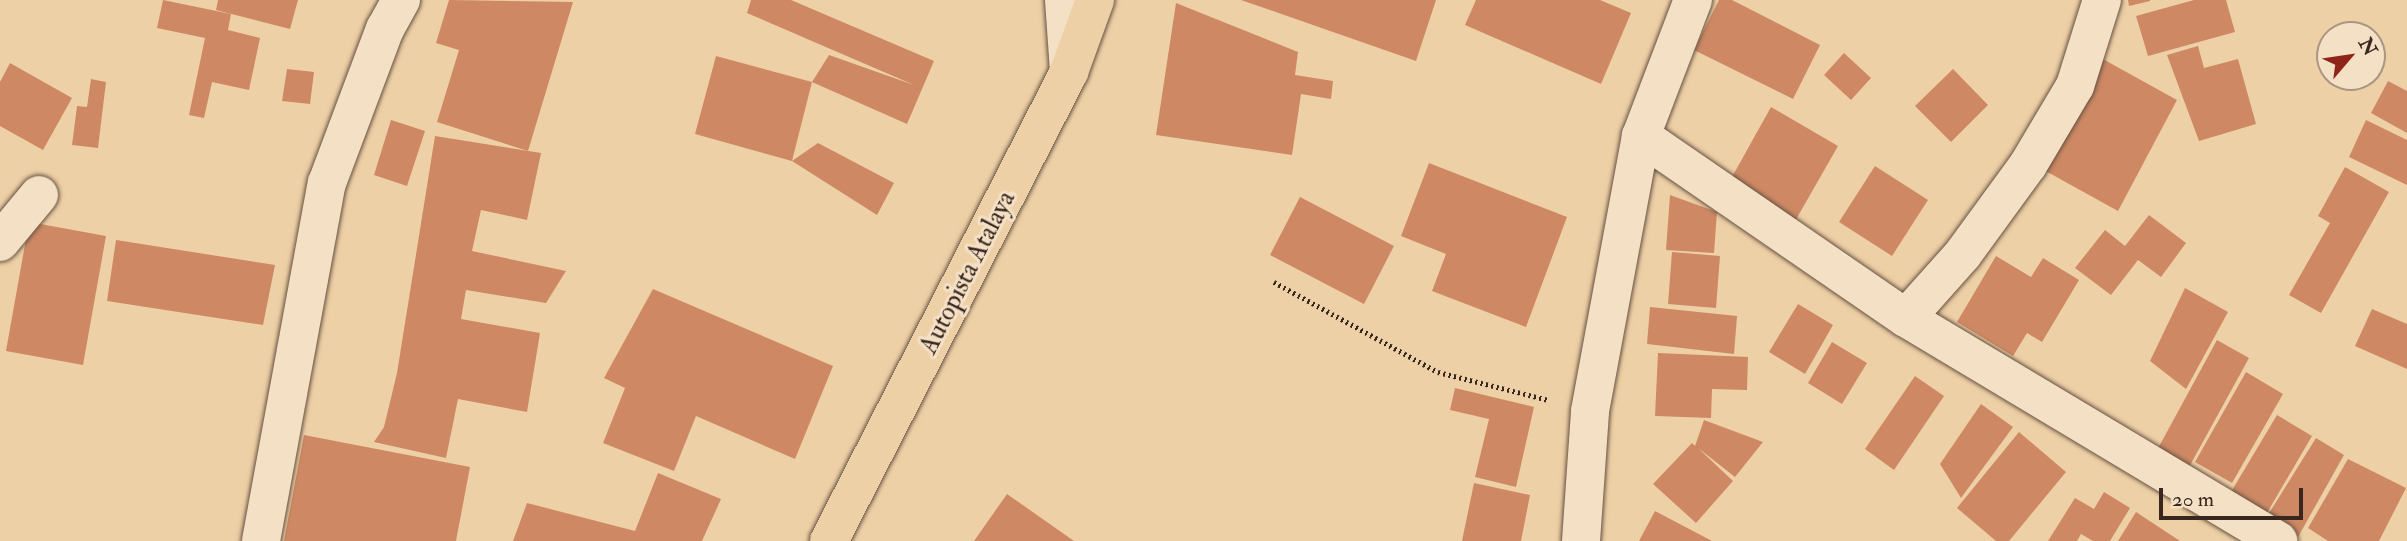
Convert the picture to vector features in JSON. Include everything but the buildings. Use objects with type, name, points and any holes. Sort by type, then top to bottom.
[{"type":"main road","name":"Autopista Atalaya","points":[[829,541],[1069,72],[1095,0]]},
{"type":"street","points":[[261,541],[327,183],[384,29],[401,0]]},
{"type":"street","points":[[1064,0],[1069,72]]},
{"type":"street","points":[[1581,541],[1590,411],[1642,136],[1693,0]]},
{"type":"street","points":[[1906,318],[1963,254],[2028,165],[2075,86],[2102,0]]},
{"type":"street","points":[[1642,136],[1906,318],[2278,541]]},
{"type":"street","points":[[0,242],[39,195]]},
{"type":"path","points":[[1274,282],[1438,372],[1590,411]]}]
